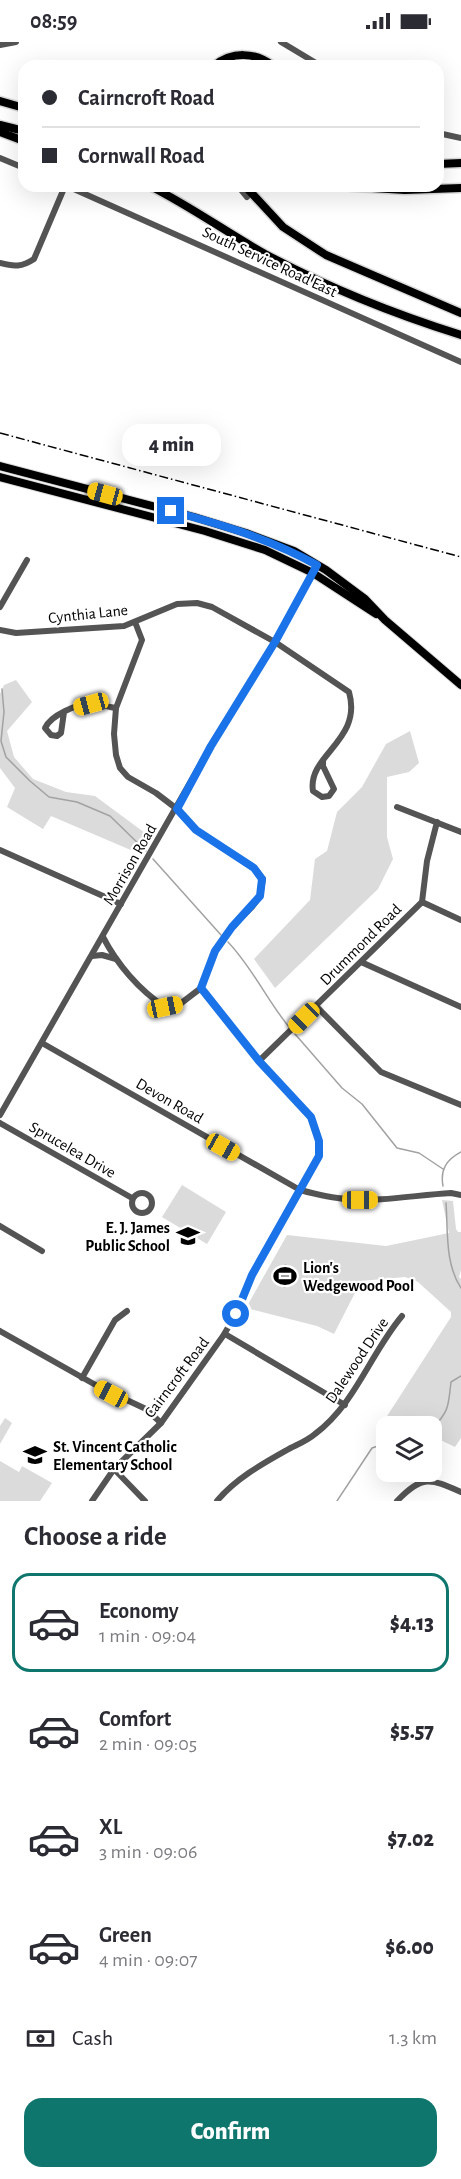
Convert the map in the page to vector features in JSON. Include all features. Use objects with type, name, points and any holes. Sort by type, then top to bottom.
[{"type":"highway","points":[[224,60],[245,55],[262,60]]},
{"type":"highway","points":[[0,101],[18,106]]},
{"type":"highway","points":[[0,125],[18,130]]},
{"type":"highway","points":[[0,132],[18,139]]},
{"type":"highway","points":[[444,164],[461,163]]},
{"type":"highway","points":[[444,189],[461,188]]},
{"type":"highway","points":[[160,192],[266,254],[300,271],[381,308],[461,335]]},
{"type":"highway","points":[[248,192],[283,227],[326,255],[461,313]]},
{"type":"main road","points":[[0,466],[279,544],[317,565],[365,599],[385,620],[461,685]]},
{"type":"main road","points":[[0,477],[265,550],[313,573],[385,620]]},
{"type":"street","points":[[0,45],[16,42]]},
{"type":"street","points":[[281,42],[311,60]]},
{"type":"street","points":[[444,134],[461,138]]},
{"type":"street","points":[[0,158],[18,166]]},
{"type":"street","points":[[0,263],[12,267],[24,265],[34,259],[63,192]]},
{"type":"street","name":"South Service Road East","points":[[79,192],[461,362]]},
{"type":"street","points":[[245,192],[250,196]]},
{"type":"street","points":[[0,607],[27,560]]},
{"type":"street","name":"Morrison Road","points":[[0,1115],[211,746],[275,642],[317,565]]},
{"type":"street","name":"Cynthia Lane","points":[[0,630],[16,633],[124,626],[177,604],[196,603],[212,607],[275,642],[349,692],[352,703],[350,721],[336,746],[323,760]]},
{"type":"street","points":[[103,937],[116,959],[149,997],[165,1007],[180,1004],[201,988],[215,951],[232,927],[260,896],[262,879],[254,868],[196,830],[177,809],[156,793],[128,777],[120,768],[114,734],[116,708],[142,640],[135,622]]},
{"type":"street","points":[[64,712],[91,704],[116,708]]},
{"type":"street","points":[[323,760],[323,766],[334,789],[329,796],[322,796],[313,791],[312,780],[323,760]]},
{"type":"street","points":[[397,807],[461,832]]},
{"type":"street","name":"Drummond Road","points":[[259,1061],[422,902],[427,861],[437,822]]},
{"type":"street","points":[[0,850],[121,904]]},
{"type":"street","points":[[422,902],[461,920]]},
{"type":"street","points":[[92,956],[102,955],[116,959]]},
{"type":"street","points":[[361,962],[461,1007]]},
{"type":"street","name":"Cairncroft Road","points":[[92,1501],[114,1469],[161,1423],[225,1334],[252,1275],[319,1156],[317,1129],[311,1117],[259,1061],[201,988]]},
{"type":"street","points":[[316,1006],[381,1072],[460,1103]]},
{"type":"street","name":"Devon Road","points":[[42,1043],[300,1190],[325,1197],[375,1200],[461,1195]]},
{"type":"street","name":"Sprucelea Drive","points":[[0,1123],[132,1198]]},
{"type":"street","points":[[0,1226],[42,1251]]},
{"type":"street","points":[[82,1378],[115,1320],[127,1311]]},
{"type":"street","name":"Dalewood Drive","points":[[217,1501],[225,1491],[261,1464],[315,1435],[345,1405],[390,1330],[402,1316]]},
{"type":"street","points":[[0,1331],[122,1400],[146,1409],[161,1423]]},
{"type":"street","points":[[225,1334],[345,1405]]},
{"type":"street","points":[[114,1469],[145,1501]]},
{"type":"street","points":[[397,1501],[411,1486],[426,1481],[438,1482],[461,1492]]},
{"type":"shaded area","points":[[16,680],[32,702],[7,731],[14,757],[33,779],[66,792],[95,796],[145,833],[133,851],[51,816],[43,829],[7,807],[15,788],[0,768],[0,694],[4,685]]},
{"type":"shaded area","points":[[410,731],[419,763],[409,772],[387,777],[387,837],[393,859],[378,889],[275,988],[254,959],[310,900],[315,859],[327,851],[337,812],[362,787],[386,744]]},
{"type":"shaded area","points":[[182,1185],[226,1212],[207,1244],[162,1217]]},
{"type":"shaded area","points":[[442,1200],[453,1201],[456,1229],[461,1232],[459,1277],[461,1279],[461,1438],[455,1447],[442,1441],[442,1416],[387,1416],[451,1317],[451,1312],[418,1282],[405,1277],[361,1281],[334,1334],[317,1326],[246,1308],[287,1235],[386,1246],[449,1233]]},
{"type":"shaded area","name":"Lion's Wedgewood Pool","points":[[285,1264],[294,1269],[285,1288],[276,1283]]},
{"type":"shaded area","points":[[5,1418],[12,1423],[0,1444],[0,1426]]},
{"type":"shaded area","points":[[0,1461],[19,1472],[22,1466],[52,1483],[40,1501],[0,1501]]},
{"type":"waterway","points":[[2,689],[4,712],[1,741],[6,757],[49,797],[77,802],[110,816],[146,851]]},
{"type":"waterway","points":[[153,859],[221,935]]},
{"type":"waterway","points":[[228,942],[245,962],[289,1027]]},
{"type":"waterway","points":[[295,1034],[342,1088],[362,1104],[397,1148],[419,1153],[443,1169]]},
{"type":"waterway","points":[[443,1186],[442,1175],[445,1166],[451,1158],[461,1152]]},
{"type":"waterway","points":[[446,1203],[450,1258],[452,1269],[461,1288]]},
{"type":"waterway","points":[[442,1417],[447,1407],[451,1382],[461,1376]]},
{"type":"waterway","points":[[337,1501],[372,1448],[376,1447]]},
{"type":"railway","points":[[0,433],[461,557]]},
{"type":"place","name":"E. J. James Public School","points":[[188,1236]]},
{"type":"place","name":"Lion's Wedgewood Pool","points":[[285,1276]]},
{"type":"place","name":"St. Vincent Catholic Elementary School","points":[[35,1455]]},
{"type":"route","points":[[171,511],[279,544],[317,565],[275,642],[211,746],[177,809],[196,830],[254,868],[262,879],[260,896],[232,927],[215,951],[201,988],[259,1061],[311,1117],[317,1129],[319,1141],[319,1156],[252,1275],[236,1314]]}]
